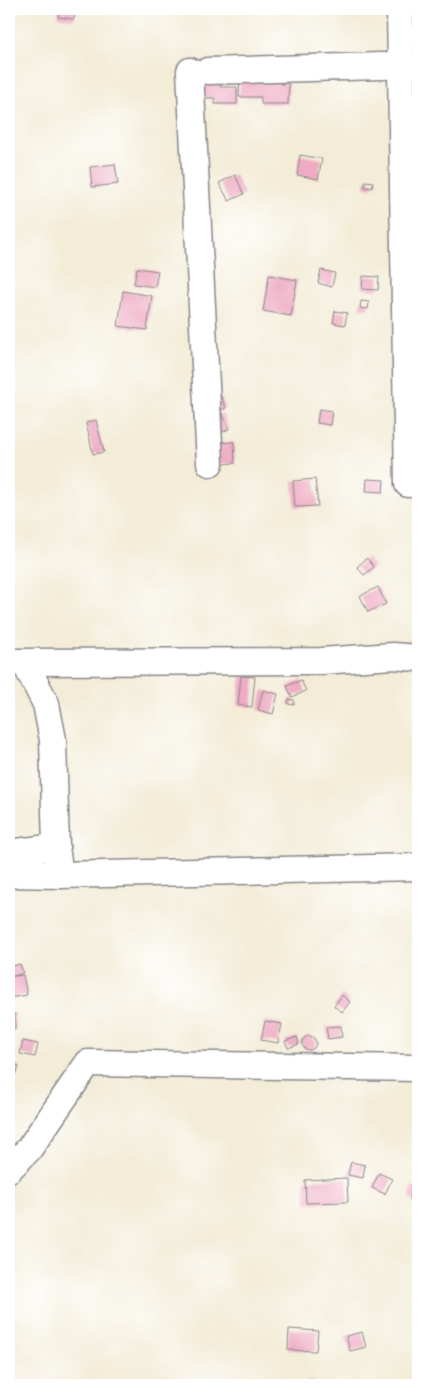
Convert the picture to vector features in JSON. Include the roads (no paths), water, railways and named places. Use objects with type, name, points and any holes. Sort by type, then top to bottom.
[{"type":"street","points":[[400,9],[408,484]]},
{"type":"street","points":[[210,463],[199,71],[418,65]]},
{"type":"street","points":[[17,663],[321,660],[393,656],[418,658]]},
{"type":"street","points":[[17,663],[46,704],[53,740],[56,847],[60,875]]},
{"type":"street","points":[[9,854],[56,847]]},
{"type":"street","points":[[9,874],[60,875],[418,866]]},
{"type":"street","points":[[9,1169],[29,1149],[88,1063],[418,1068]]}]
